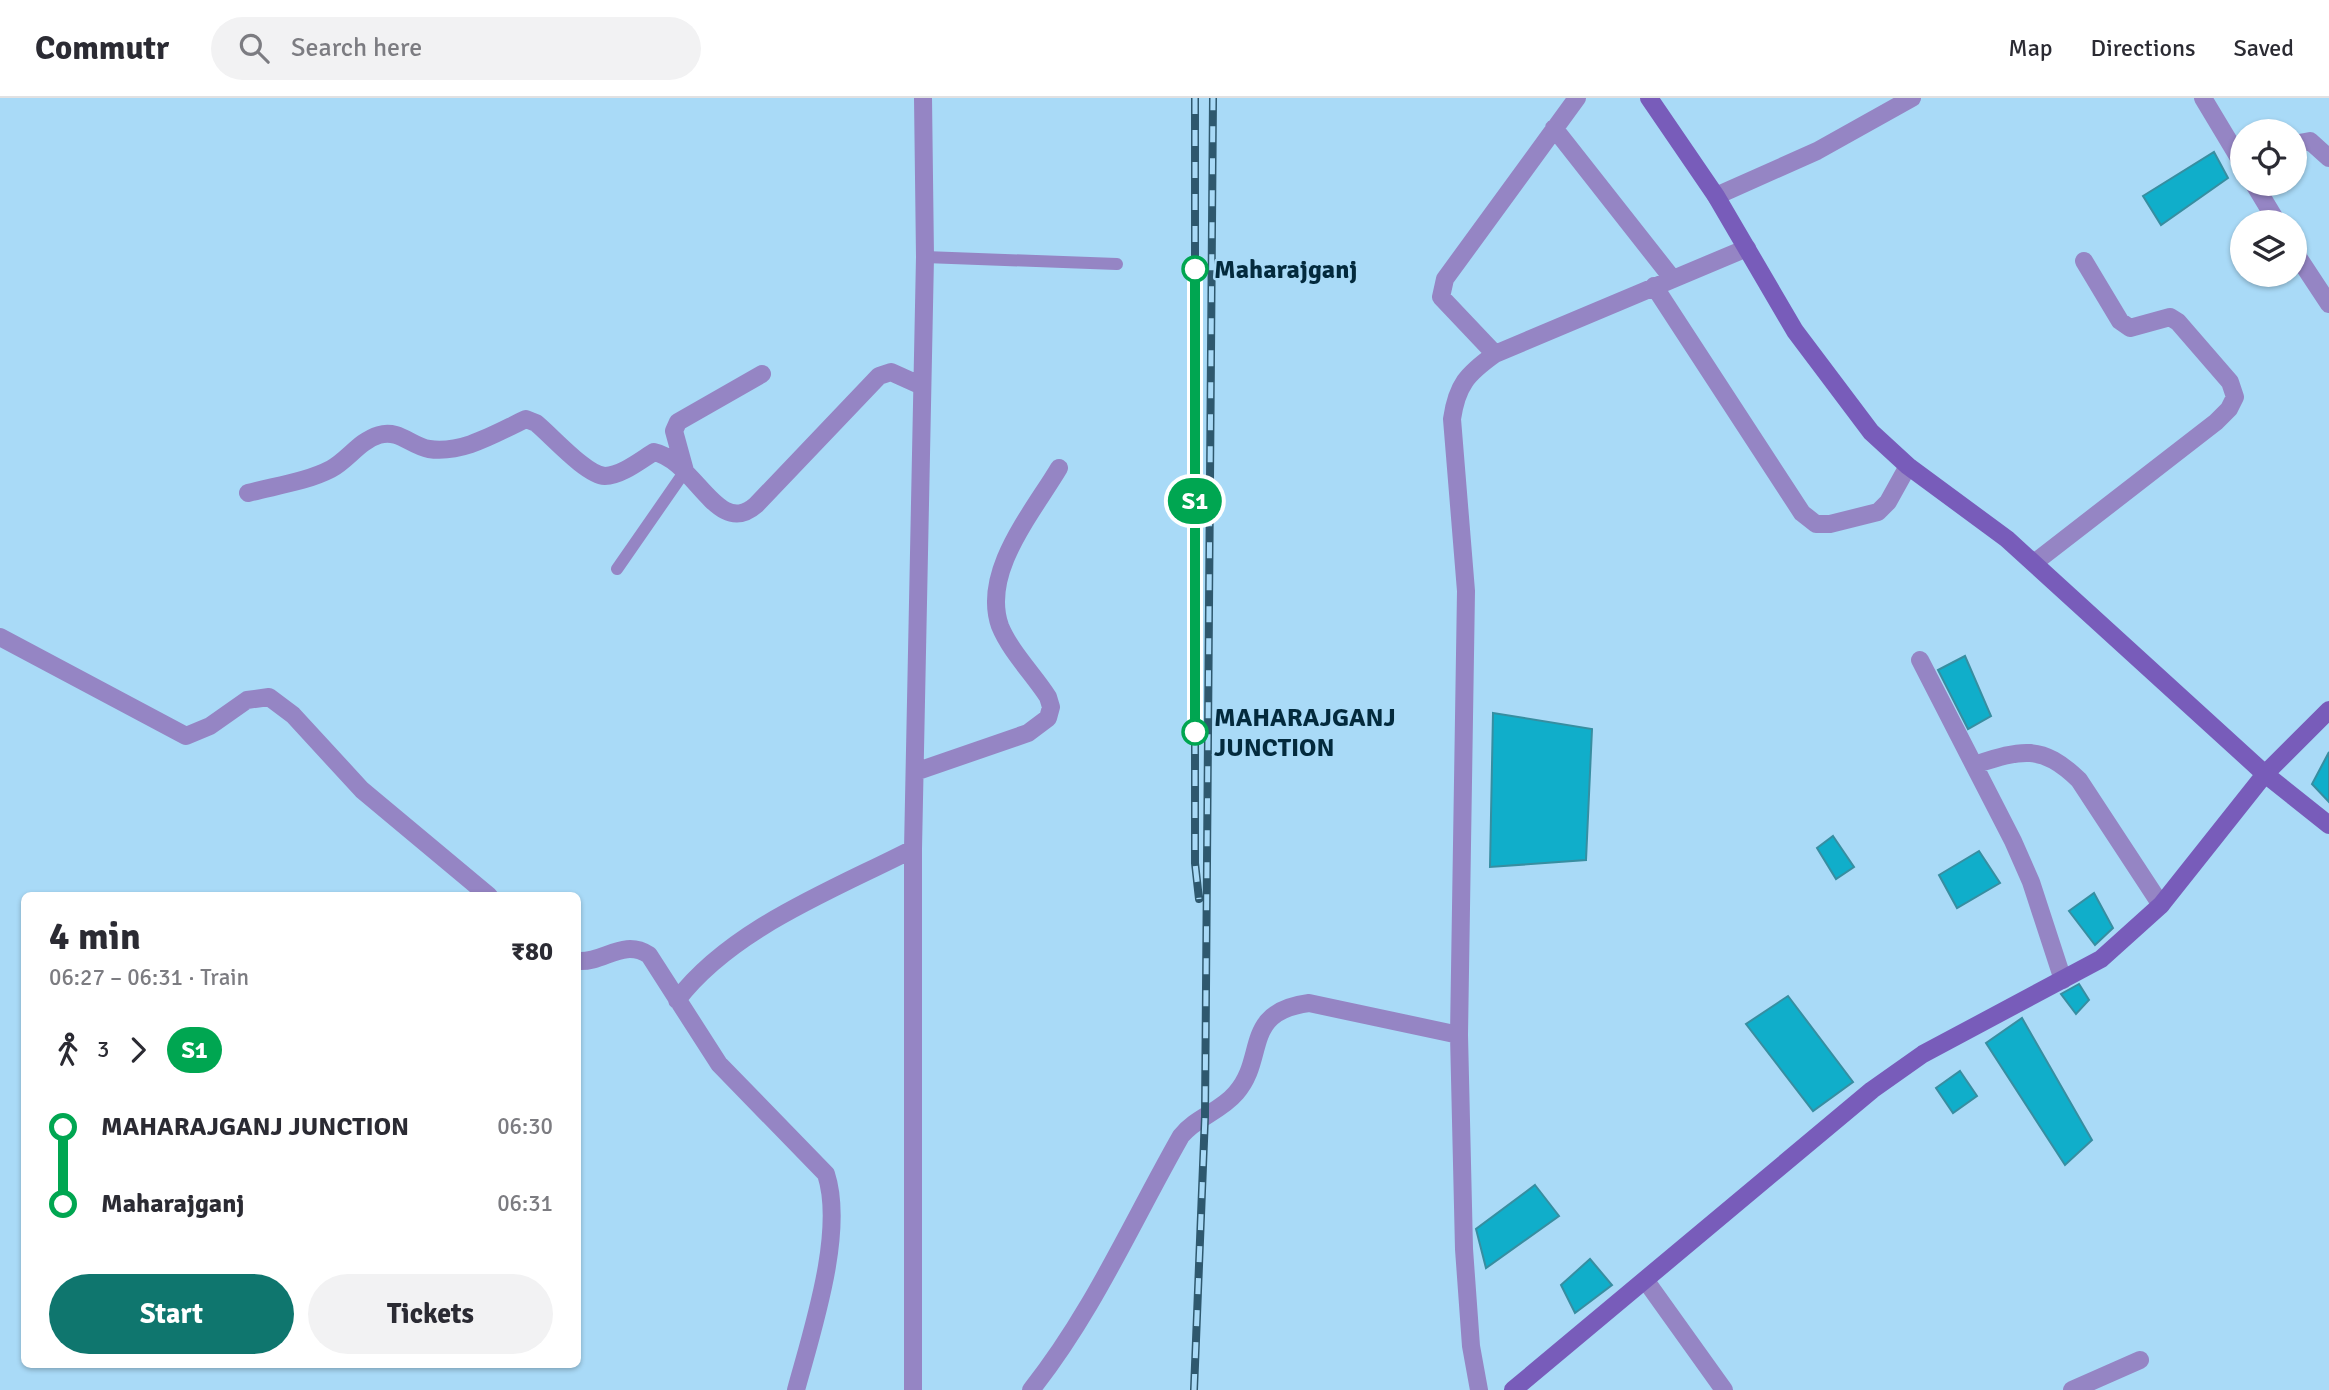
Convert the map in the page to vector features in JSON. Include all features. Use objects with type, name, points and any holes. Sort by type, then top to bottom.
[{"type":"street","points":[[913,1390],[913,849],[925,257],[923,98]]},
{"type":"street","points":[[1494,354],[1441,297],[1445,279],[1577,98]]},
{"type":"street","points":[[1649,98],[1716,196],[1814,359],[1871,432],[1908,466],[2034,562],[2265,774],[2329,825]]},
{"type":"street","points":[[1716,196],[1817,151],[1912,98]]},
{"type":"street","points":[[2203,98],[2230,143]]},
{"type":"street","points":[[1554,128],[1672,278]]},
{"type":"street","points":[[2307,142],[2310,141],[2329,158]]},
{"type":"street","points":[[1479,1390],[1466,1300],[1458,1035],[1466,591],[1452,419],[1456,393],[1473,370],[1494,354],[1747,248]]},
{"type":"street","points":[[2034,562],[2216,422],[2229,409],[2235,397],[2230,382],[2178,322],[2170,317],[2130,328],[2120,321],[2084,261]]},
{"type":"street","points":[[2307,271],[2329,304]]},
{"type":"street","points":[[1654,286],[1802,513],[1815,524],[1841,522],[1878,512],[1888,502],[1908,466]]},
{"type":"street","points":[[248,494],[323,473],[367,440],[380,435],[393,433],[426,448],[444,450],[480,440],[526,419],[536,423],[593,472],[605,476],[616,474],[654,452],[664,454],[685,471],[723,511],[734,516],[746,513],[879,376],[891,372],[922,386]]},
{"type":"street","points":[[685,471],[674,431],[678,422],[762,374]]},
{"type":"street","points":[[915,772],[1028,733],[1048,718],[1051,707],[1048,697],[1001,626],[997,593],[1000,573],[1010,551],[1059,468]]},
{"type":"street","points":[[0,637],[186,736],[210,726],[247,700],[269,697],[293,715],[362,790],[484,892]]},
{"type":"street","points":[[1920,660],[2031,882],[2063,979]]},
{"type":"street","points":[[1513,1390],[1646,1281],[1833,1119],[1872,1090],[1923,1054],[2101,959],[2161,905],[2265,774],[2329,710]]},
{"type":"street","points":[[1974,765],[2015,752],[2041,753],[2061,762],[2079,780],[2161,905]]},
{"type":"street","points":[[677,1000],[711,961],[740,940],[913,849]]},
{"type":"street","points":[[581,961],[593,960],[622,948],[638,947],[649,955],[719,1064],[826,1174],[833,1195],[833,1215],[819,1307],[796,1390]]},
{"type":"street","points":[[1031,1390],[1072,1335],[1107,1278],[1181,1136],[1192,1123],[1222,1107],[1238,1091],[1247,1075],[1255,1044],[1270,1020],[1286,1006],[1309,1003],[1458,1035]]},
{"type":"street","points":[[1646,1281],[1724,1390]]},
{"type":"street","points":[[2072,1390],[2140,1360]]},
{"type":"lane","points":[[925,257],[1117,264]]},
{"type":"lane","points":[[617,569],[685,471]]},
{"type":"building","points":[[2214,152],[2228,178],[2161,225],[2143,196]]},
{"type":"building","points":[[1965,656],[1991,716],[1968,729],[1938,670]]},
{"type":"building","points":[[1493,713],[1592,729],[1586,860],[1490,867]]},
{"type":"building","points":[[2329,752],[2329,802],[2312,784]]},
{"type":"building","points":[[1833,836],[1854,867],[1836,879],[1817,848]]},
{"type":"building","points":[[1979,851],[2000,883],[1957,908],[1939,875]]},
{"type":"building","points":[[2094,893],[2113,928],[2095,945],[2069,911]]},
{"type":"building","points":[[2079,984],[2089,1000],[2076,1014],[2061,994]]},
{"type":"building","points":[[1788,996],[1853,1082],[1813,1111],[1746,1024]]},
{"type":"building","points":[[2022,1018],[2092,1140],[2065,1165],[1986,1043]]},
{"type":"building","points":[[1960,1071],[1977,1096],[1953,1113],[1936,1088]]},
{"type":"building","points":[[1535,1185],[1559,1216],[1486,1268],[1476,1229]]},
{"type":"building","points":[[1590,1259],[1612,1285],[1575,1313],[1561,1285]]},
{"type":"railway","points":[[1195,98],[1195,863],[1199,899]]},
{"type":"railway","points":[[1194,1390],[1205,1116],[1213,98]]},
{"type":"train","name":"S1","points":[[1195,269],[1195,732]]},
{"type":"place","name":"Maharajganj","points":[[1195,269]]},
{"type":"place","name":"MAHARAJGANJ JUNCTION","points":[[1195,732]]}]
